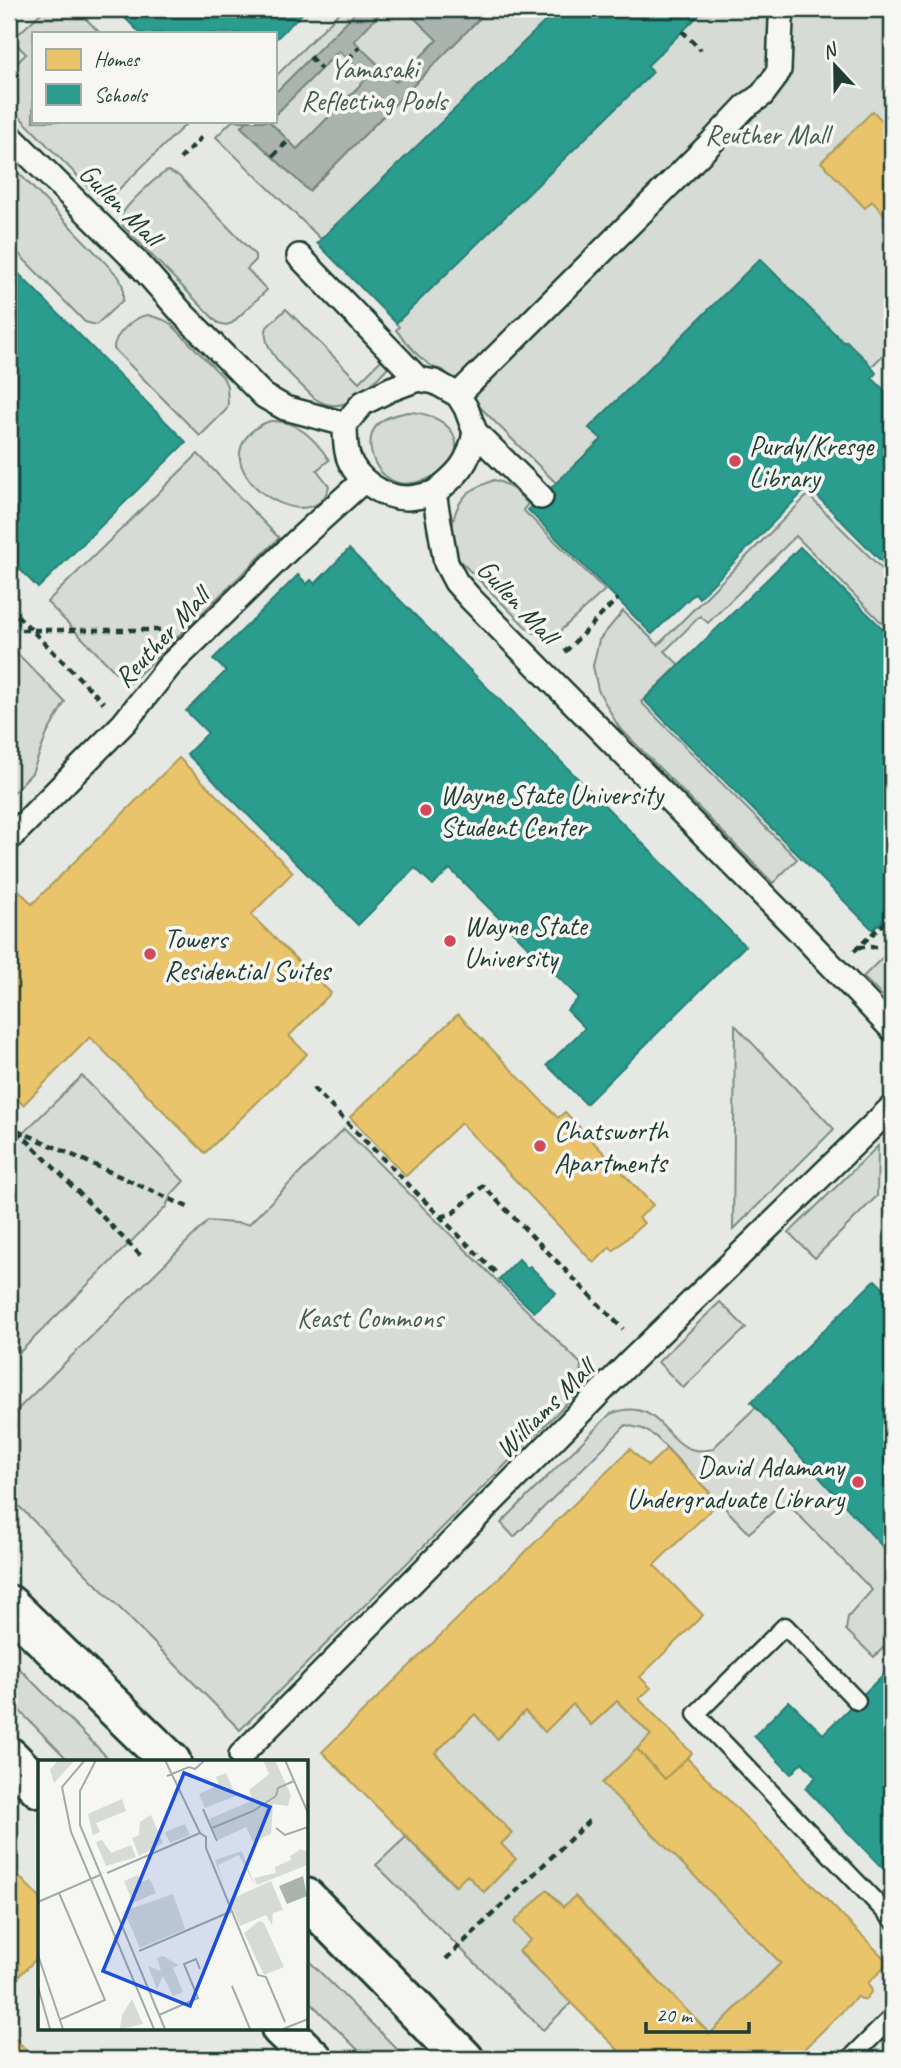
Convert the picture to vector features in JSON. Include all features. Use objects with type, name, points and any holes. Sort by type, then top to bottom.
[{"type":"street","points":[[458,395],[745,107],[762,95],[779,70],[781,20],[785,9]]},
{"type":"street","name":"Gullen Mall","points":[[9,135],[138,263],[183,314],[264,396],[285,408],[345,424]]},
{"type":"street","points":[[299,256],[418,379]]},
{"type":"street","points":[[475,432],[471,454],[452,478],[434,493],[406,498],[384,492],[363,481],[349,460],[345,443],[345,424],[363,403],[418,379],[435,382],[458,395],[475,432],[541,497]]},
{"type":"street","name":"Reuther Mall","points":[[9,839],[124,723],[170,665],[298,540],[363,481]]},
{"type":"street","name":"Gullen Mall","points":[[434,493],[446,563],[456,582],[892,1029]]},
{"type":"street","name":"Williams Mall","points":[[242,1755],[643,1349],[892,1107]]},
{"type":"street","points":[[9,1605],[169,1760]]},
{"type":"street","points":[[9,1757],[38,1786]]},
{"type":"street","points":[[308,1900],[464,2059]]},
{"type":"street","points":[[283,2030],[313,2059]]},
{"type":"lane","points":[[857,1701],[785,1626],[696,1714],[892,1919]]},
{"type":"lane","points":[[850,2059],[892,2017]]},
{"type":"path","points":[[682,31],[701,50]]},
{"type":"path","points":[[348,59],[360,47]]},
{"type":"path","points":[[310,57],[321,69]]},
{"type":"path","points":[[180,159],[202,137]]},
{"type":"path","points":[[273,156],[288,141]]},
{"type":"path","points":[[544,673],[618,598]]},
{"type":"path","points":[[9,607],[124,723]]},
{"type":"path","points":[[9,630],[205,631]]},
{"type":"path","points":[[835,969],[892,916]]},
{"type":"path","points":[[858,947],[892,947]]},
{"type":"path","points":[[313,1088],[498,1275]]},
{"type":"path","points":[[9,1122],[142,1257]]},
{"type":"path","points":[[17,1130],[192,1209]]},
{"type":"path","points":[[441,1217],[453,1213],[483,1186],[643,1349]]},
{"type":"path","points":[[446,1959],[592,1818]]},
{"type":"shaded area","name":"Wayne State University","points":[[9,9],[892,9],[892,2059],[9,2059]]},
{"type":"shaded area","name":"Yamasaki Reflecting Pools","points":[[359,9],[384,9],[354,41],[396,82],[437,40],[405,9],[489,9],[309,191],[241,127],[246,122],[270,122],[297,149],[367,78],[339,51],[276,114],[276,92]]},
{"type":"green space","points":[[45,9],[76,9],[99,32],[32,32],[32,122],[188,122],[110,198],[105,200],[98,197],[9,106],[9,71],[26,54],[12,40]]},
{"type":"green space","name":"Yamasaki Reflecting Pools","points":[[343,9],[539,9],[548,19],[321,239],[216,137],[231,122],[276,122],[276,76]]},
{"type":"green space","name":"Reuther Mall","points":[[705,9],[892,9],[892,346],[871,367],[760,259],[589,428],[602,439],[556,483],[443,370],[430,365],[417,354],[396,330],[399,327],[396,323],[652,73],[647,66]]},
{"type":"green space","points":[[9,163],[119,277],[123,287],[123,300],[96,325],[85,322],[9,244]]},
{"type":"green space","points":[[168,171],[179,176],[255,255],[255,261],[247,269],[267,290],[232,323],[218,323],[123,226],[121,217],[124,211],[150,184]]},
{"type":"green space","points":[[286,309],[359,382],[382,359],[389,366],[356,398],[346,403],[326,404],[314,398],[282,365],[268,346],[267,327]]},
{"type":"green space","points":[[148,315],[171,324],[223,377],[227,386],[226,410],[200,436],[114,349],[117,338],[126,327]]},
{"type":"green space","points":[[408,412],[439,420],[451,431],[456,446],[455,455],[444,469],[426,479],[407,484],[390,480],[377,467],[371,439],[379,423]]},
{"type":"green space","points":[[270,421],[297,427],[318,445],[329,460],[317,470],[329,486],[321,501],[308,507],[291,507],[259,490],[247,476],[240,461],[242,445],[253,430]]},
{"type":"green space","points":[[198,454],[279,538],[128,685],[47,602]]},
{"type":"green space","points":[[494,480],[509,486],[521,496],[528,504],[523,510],[605,590],[559,632],[534,633],[527,628],[456,557],[452,532],[458,507],[468,493]]},
{"type":"green space","points":[[808,495],[892,579],[892,633],[796,536],[708,623],[700,616],[665,651],[679,665],[641,702],[797,859],[773,883],[618,726],[598,690],[593,666],[599,640],[623,611],[658,645]]},
{"type":"green space","points":[[9,645],[65,702],[47,734],[32,773],[9,797]]},
{"type":"green space","points":[[892,948],[892,1005],[863,977]]},
{"type":"green space","points":[[735,1025],[834,1129],[733,1230]]},
{"type":"green space","points":[[82,1076],[184,1181],[171,1195],[166,1207],[20,1352],[9,1340],[9,1132],[17,1139]]},
{"type":"green space","name":"Keast Commons","points":[[344,1129],[581,1364],[579,1391],[240,1730],[9,1496],[9,1418],[208,1221],[249,1224]]},
{"type":"green space","points":[[878,1146],[877,1196],[815,1258],[789,1233]]},
{"type":"green space","points":[[720,1302],[746,1328],[683,1388],[658,1362]]},
{"type":"green space","points":[[756,1407],[892,1557],[892,1639],[874,1657],[846,1630],[848,1617],[872,1590],[785,1501],[749,1533],[656,1437],[643,1429],[626,1425],[514,1537],[501,1523],[610,1414],[629,1409],[643,1412],[655,1418],[684,1446],[696,1450],[712,1449]]},
{"type":"green space","points":[[9,1658],[110,1760],[68,1760],[9,1700]]},
{"type":"green space","points":[[617,1701],[651,1735],[603,1783],[781,1963],[710,2034],[563,1907],[547,1890],[531,1940],[519,1952],[571,2003],[543,2030],[376,1865],[406,1837],[455,1886],[467,1875],[484,1892],[515,1860],[501,1844],[512,1833],[435,1753],[475,1714],[497,1739],[525,1711],[545,1731],[573,1704],[591,1725]]},
{"type":"green space","points":[[308,1960],[407,2059],[367,2059],[308,2000]]},
{"type":"building: Homes","points":[[873,111],[892,131],[892,217],[889,220],[872,201],[865,208],[821,162]]},
{"type":"building: Homes","name":"Towers Residential Suites","points":[[179,758],[293,872],[251,915],[331,993],[289,1036],[307,1054],[205,1153],[90,1037],[23,1105],[9,1090],[9,888],[13,884],[32,904]]},
{"type":"building: Homes","name":"Chatsworth Apartments","points":[[458,1014],[558,1118],[565,1112],[653,1205],[639,1218],[644,1223],[613,1251],[610,1247],[594,1263],[461,1123],[406,1176],[350,1117]]},
{"type":"building: Homes","points":[[630,1449],[648,1466],[666,1449],[719,1502],[654,1565],[703,1615],[640,1677],[651,1688],[639,1699],[692,1753],[665,1779],[637,1749],[651,1735],[617,1701],[591,1725],[573,1704],[545,1732],[525,1711],[497,1739],[475,1714],[435,1753],[512,1833],[501,1844],[516,1859],[484,1892],[467,1875],[456,1886],[322,1752]]},
{"type":"building: Homes","points":[[637,1749],[665,1779],[687,1758],[889,1963],[868,1983],[872,1991],[865,2000],[857,1997],[794,2059],[627,2059],[519,1951],[531,1940],[514,1922],[547,1890],[563,1907],[575,1896],[710,2034],[781,1963],[602,1783]]},
{"type":"building: Homes","points":[[9,1866],[38,1896],[38,1957],[9,1986]]},
{"type":"building: Homes","points":[[9,2032],[35,2059],[9,2059]]},
{"type":"building: Schools","points":[[116,9],[307,9],[276,39],[276,32],[139,32]]},
{"type":"building: Schools","points":[[539,9],[558,9],[548,19]]},
{"type":"building: Schools","points":[[558,9],[705,9],[647,66],[653,72],[396,323],[317,243]]},
{"type":"building: Schools","name":"Purdy/Kresge Library","points":[[760,259],[844,343],[846,341],[866,360],[876,373],[872,378],[892,398],[892,572],[808,487],[699,598],[695,593],[652,634],[528,510],[602,439],[589,428]]},
{"type":"building: Schools","points":[[9,264],[186,442],[38,588],[9,558]]},
{"type":"building: Schools","points":[[800,547],[892,638],[892,910],[873,930],[644,700]]},
{"type":"building: Schools","name":"Wayne State University Student Center","points":[[349,549],[745,946],[586,1104],[547,1065],[585,1028],[567,1010],[579,998],[450,869],[433,885],[415,868],[358,925],[187,754],[208,733],[186,711],[226,671],[213,659],[298,575],[307,584],[311,580],[315,584]]},
{"type":"building: Schools","points":[[519,1259],[527,1268],[530,1266],[556,1293],[534,1312],[499,1279]]},
{"type":"building: Schools","name":"David Adamany Undergraduate Library","points":[[875,1280],[892,1297],[892,1557],[751,1402]]},
{"type":"building: Schools","points":[[892,1666],[892,1878],[805,1788],[816,1777],[802,1762],[791,1774],[754,1736],[789,1701],[823,1734]]},
{"type":"place","name":"Purdy/Kresge Library","points":[[735,461]]},
{"type":"place","name":"Wayne State University Student Center","points":[[426,810]]},
{"type":"place","name":"Wayne State University","points":[[450,941]]},
{"type":"place","name":"Towers Residential Suites","points":[[150,954]]},
{"type":"place","name":"Chatsworth Apartments","points":[[540,1146]]},
{"type":"place","name":"David Adamany Undergraduate Library","points":[[858,1482]]}]
